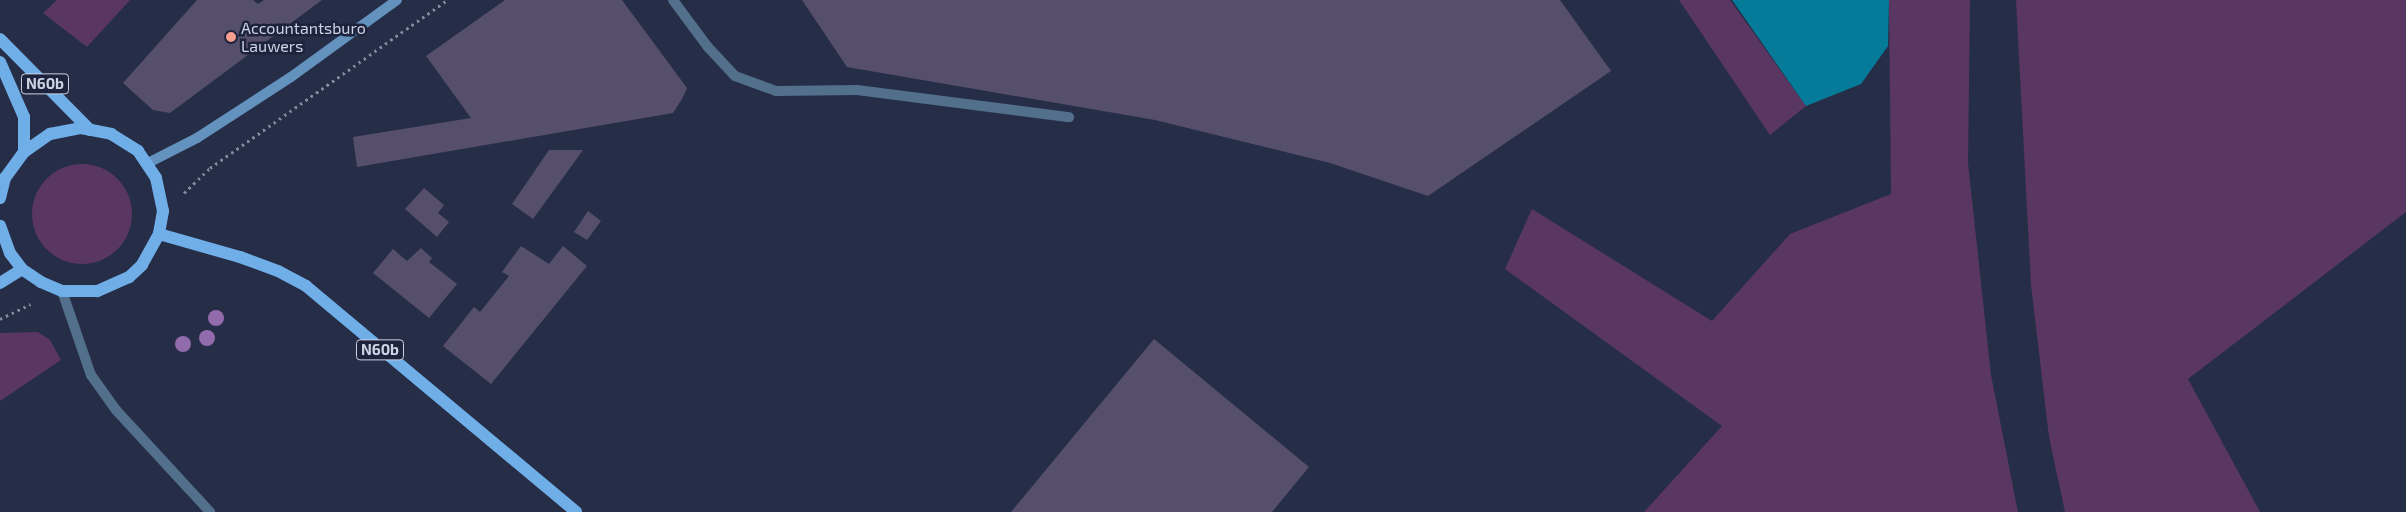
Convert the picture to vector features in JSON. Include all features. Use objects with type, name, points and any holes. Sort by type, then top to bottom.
[{"type":"main road","name":"N60b","points":[[0,39],[90,130]]},
{"type":"main road","name":"N60b","points":[[0,62],[24,117],[24,152]]},
{"type":"main road","points":[[0,198],[6,178],[24,152],[50,134],[65,130],[90,130],[112,134],[126,142],[148,163],[156,178],[163,211],[160,234],[152,250],[129,277],[97,292],[62,291],[41,282],[22,269],[1,232]]},
{"type":"main road","name":"N60b","points":[[160,234],[278,270],[306,286],[576,512]]},
{"type":"main road","points":[[0,283],[22,269]]},
{"type":"street","points":[[148,163],[197,138],[291,77],[397,0]]},
{"type":"street","points":[[673,0],[707,46],[735,76],[776,91],[857,90],[1069,117]]},
{"type":"street","points":[[62,291],[91,375],[116,410],[210,512]]},
{"type":"path","points":[[163,211],[210,168],[447,0]]},
{"type":"shaded area","points":[[57,0],[130,0],[87,47],[43,13]]},
{"type":"shaded area","points":[[1679,0],[1730,0],[1806,106],[1770,135]]},
{"type":"shaded area","points":[[1889,0],[1970,0],[1968,163],[1991,375],[2018,512],[1644,512],[1722,426],[1505,269],[1532,209],[1712,321],[1790,234],[1891,194]]},
{"type":"shaded area","points":[[2016,0],[2406,0],[2406,212],[2188,379],[2260,512],[2065,512],[2049,437],[2031,285]]},
{"type":"shaded area","points":[[82,164],[92,165],[110,172],[124,186],[131,204],[131,224],[124,242],[110,256],[92,263],[82,264],[72,263],[54,256],[40,242],[33,224],[32,214],[33,204],[40,186],[54,172],[72,165]]},
{"type":"shaded area","points":[[38,332],[50,340],[61,360],[0,401],[0,333]]},
{"type":"water","points":[[1732,0],[1889,0],[1888,46],[1861,84],[1806,106]]},
{"type":"building","points":[[197,0],[253,0],[258,4],[264,0],[322,0],[170,113],[153,110],[123,83]]},
{"type":"building","points":[[505,0],[622,0],[687,88],[682,99],[673,113],[357,167],[353,137],[471,118],[426,56]]},
{"type":"building","points":[[802,0],[1560,0],[1611,71],[1428,196],[1330,163],[1155,120],[847,67]]},
{"type":"building","points":[[549,150],[583,150],[533,219],[512,204]]},
{"type":"building","points":[[424,188],[444,205],[438,213],[449,222],[437,237],[405,209]]},
{"type":"building","points":[[588,211],[601,221],[587,240],[574,232]]},
{"type":"building","points":[[521,246],[549,264],[563,246],[587,266],[491,384],[443,346],[474,307],[480,312],[509,276],[502,272]]},
{"type":"building","points":[[421,248],[432,258],[429,262],[457,284],[429,318],[373,273],[393,249],[407,261]]},
{"type":"building","points":[[1154,339],[1309,467],[1272,512],[1011,512]]},
{"type":"place","name":"Accountantsburo Lauwers","points":[[231,37]]}]
